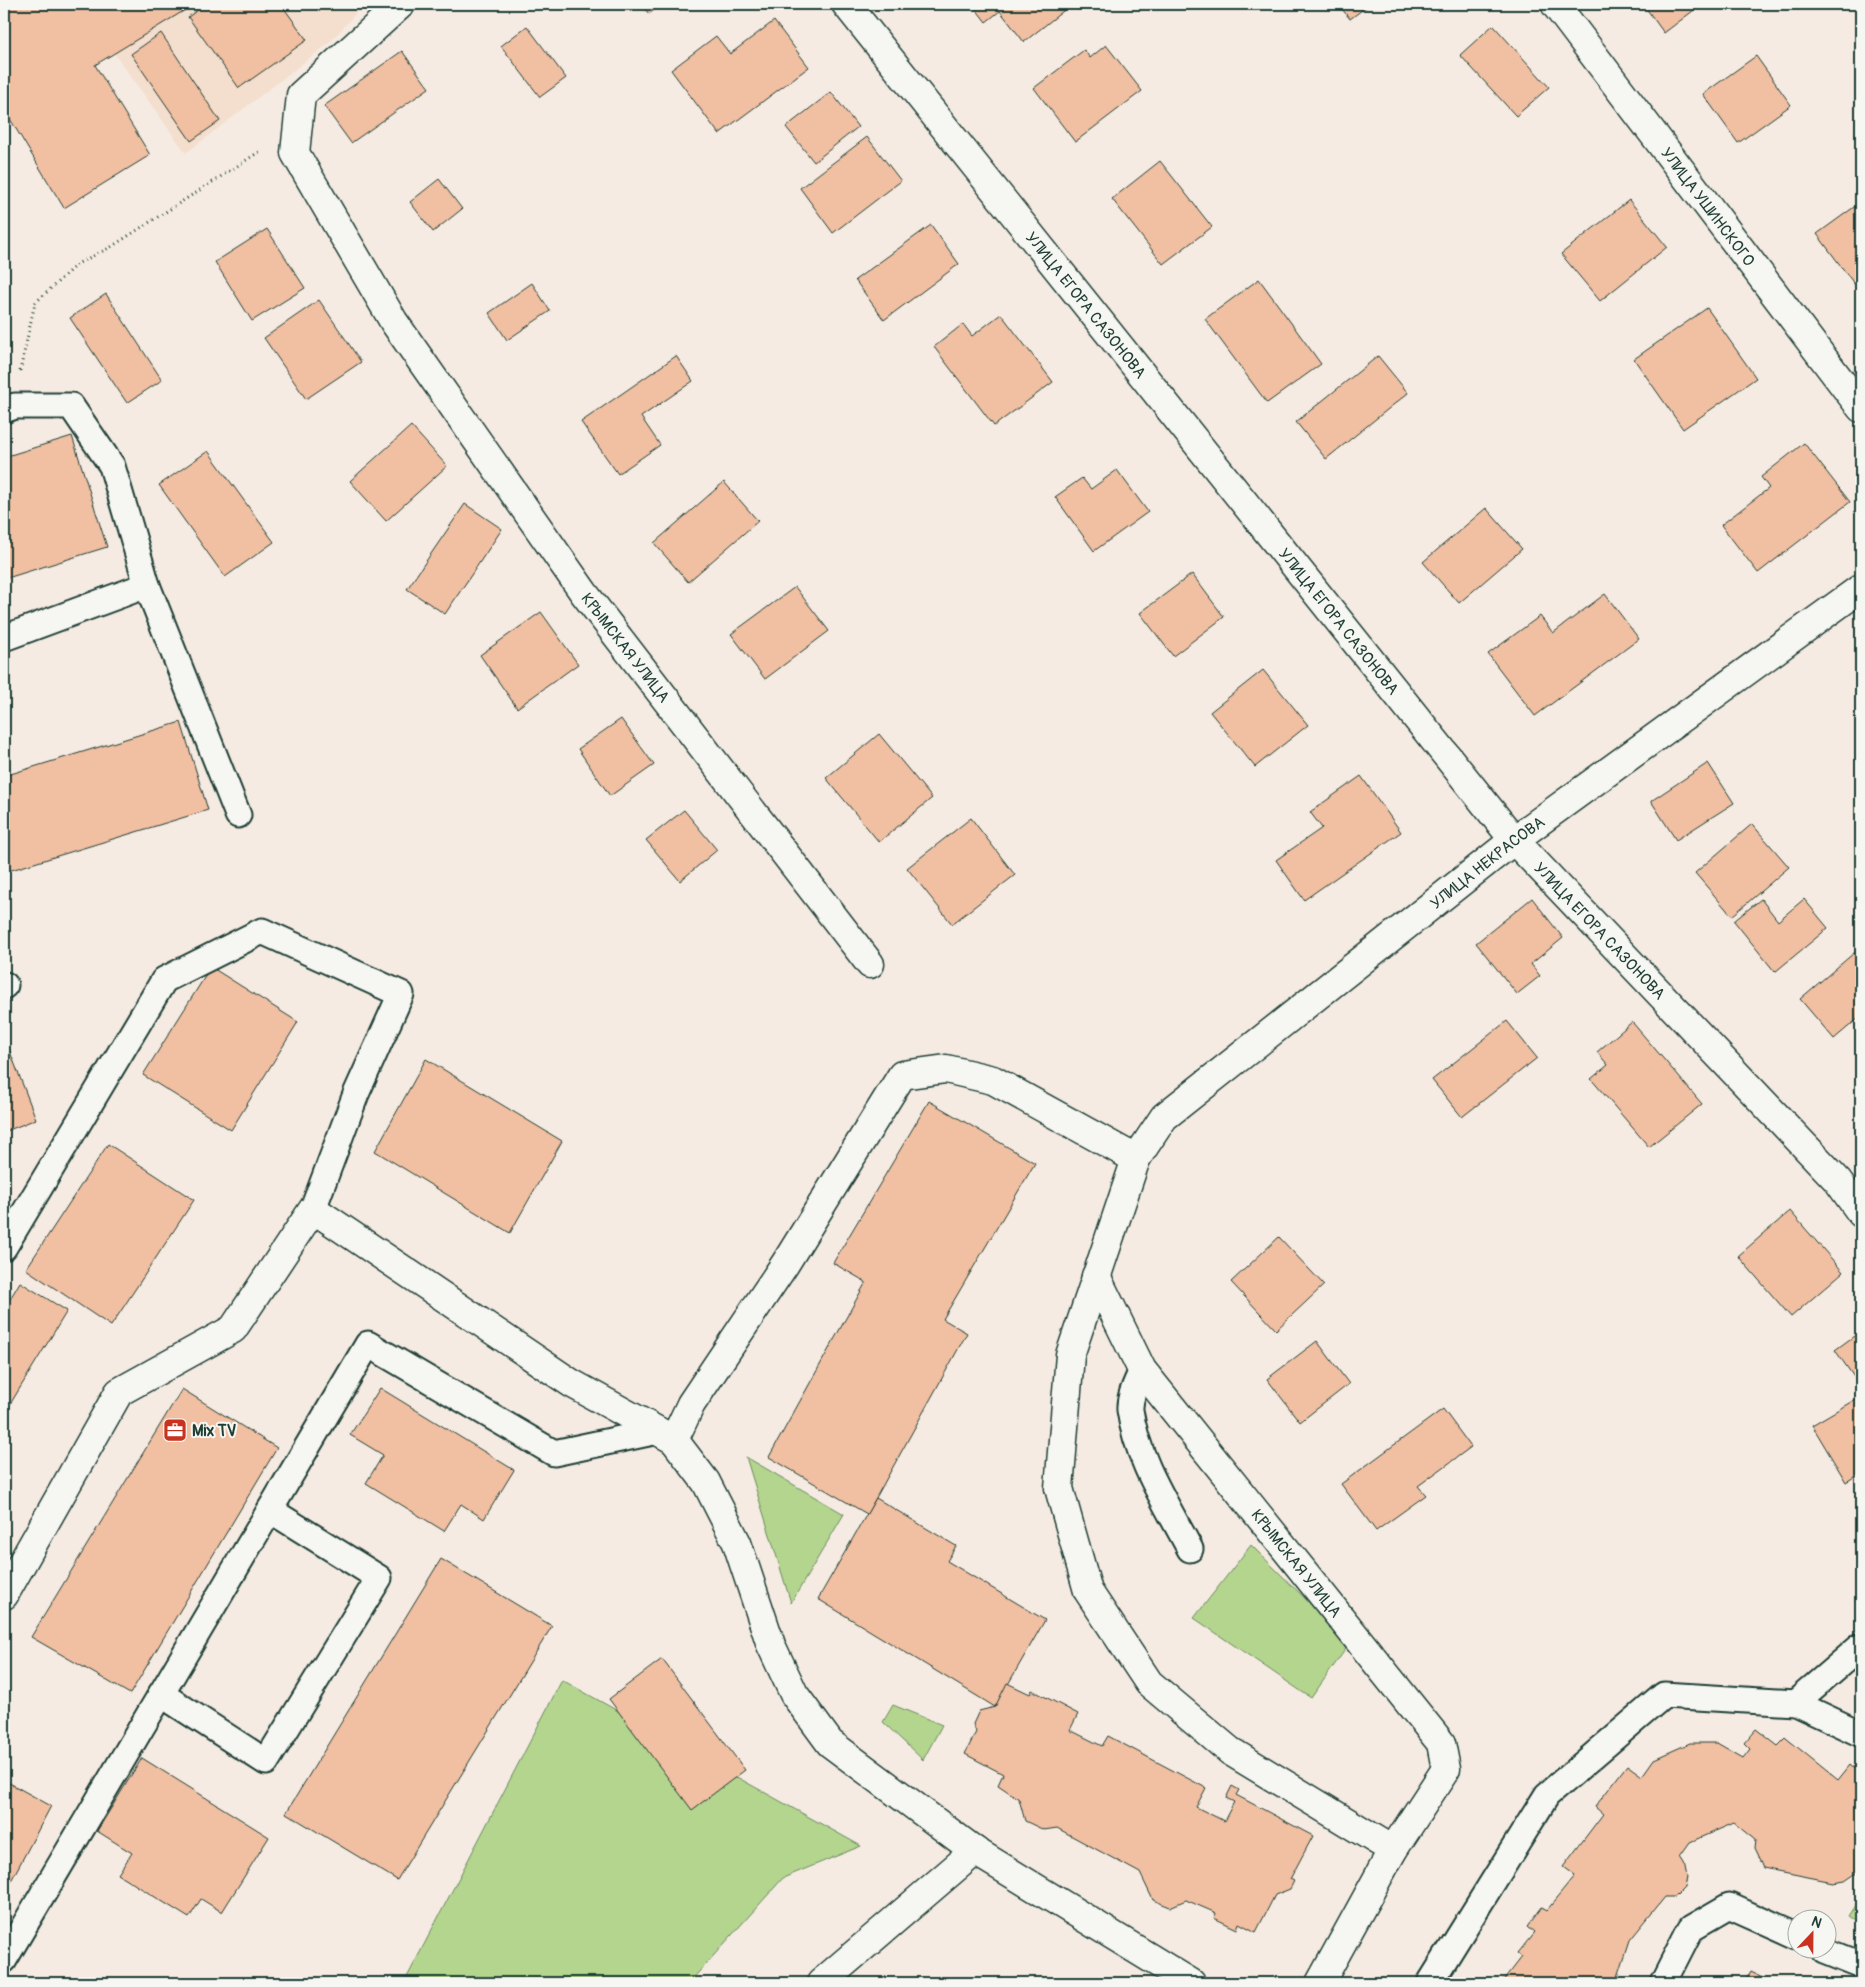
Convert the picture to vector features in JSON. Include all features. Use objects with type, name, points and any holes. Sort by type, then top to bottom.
[{"type":"street","name":"КРЫМСКАЯ УЛИЦА","points":[[401,4],[301,96],[295,153],[394,322],[584,593],[870,964]]},
{"type":"street","name":"УЛИЦА ЕГОРА САЗОНОВА","points":[[846,4],[1514,840],[1838,1181],[1861,1213]]},
{"type":"street","name":"УЛИЦА УШИНСКОГО","points":[[1555,4],[1861,408]]},
{"type":"street","name":"УЛИЦА НЕКРАСОВА","points":[[1393,1850],[1230,1751],[1156,1689],[1149,1683],[1088,1591],[1059,1488],[1070,1355],[1136,1159],[1164,1117],[1514,840],[1861,588]]},
{"type":"street","points":[[666,1435],[692,1404],[785,1264],[902,1075],[946,1069],[993,1080],[1136,1159]]},
{"type":"street","points":[[4,1595],[120,1392],[233,1329],[313,1209],[571,1383],[666,1435],[706,1482],[737,1543],[771,1645],[794,1694],[830,1744],[975,1851],[1191,1983]]},
{"type":"street","name":"КРЫМСКАЯ УЛИЦА","points":[[1096,1276],[1142,1370],[1441,1743],[1446,1769],[1393,1850],[1320,1983]]},
{"type":"street","points":[[821,1983],[975,1851]]},
{"type":"lane","points":[[9,408],[71,406],[112,466],[147,585],[238,815]]},
{"type":"lane","points":[[4,638],[147,585]]},
{"type":"lane","points":[[4,1248],[164,980],[262,930],[401,994],[356,1094],[313,1209]]},
{"type":"lane","points":[[4,1960],[368,1344],[554,1453],[666,1435]]},
{"type":"lane","points":[[1142,1370],[1133,1389],[1130,1409],[1143,1458],[1190,1549]]},
{"type":"lane","points":[[161,1694],[266,1762],[379,1578],[270,1510]]},
{"type":"lane","points":[[1795,1703],[1861,1646]]},
{"type":"lane","points":[[1430,1983],[1547,1795],[1664,1696],[1795,1703],[1861,1734]]},
{"type":"lane","points":[[1663,1983],[1691,1928],[1729,1906],[1788,1933]]},
{"type":"lane","points":[[1838,1956],[1861,1965]]},
{"type":"path","points":[[9,408],[20,370],[35,303],[76,264],[111,247],[298,127]]},
{"type":"shaded area","points":[[190,4],[364,4],[329,43],[186,153],[114,53]]},
{"type":"green space","points":[[746,1457],[844,1514],[791,1603]]},
{"type":"green space","points":[[1251,1545],[1350,1643],[1311,1698],[1194,1618]]},
{"type":"green space","points":[[562,1680],[861,1846],[783,1878],[689,1983],[404,1983]]},
{"type":"green space","points":[[893,1705],[942,1725],[923,1760],[883,1722]]},
{"type":"green space","points":[[1861,1896],[1861,1925],[1848,1916]]},
{"type":"building","points":[[9,4],[195,4],[95,65],[150,155],[64,208],[4,109],[4,7]]},
{"type":"building","points":[[206,4],[281,4],[307,40],[239,88],[188,17]]},
{"type":"building","points":[[641,4],[662,4],[649,14]]},
{"type":"building","points":[[972,4],[1072,4],[1024,42],[1000,11],[986,22]]},
{"type":"building","points":[[1338,4],[1370,4],[1350,19]]},
{"type":"building","points":[[1643,4],[1702,4],[1664,33]]},
{"type":"building","points":[[774,21],[809,67],[719,134],[671,70],[716,36],[730,54]]},
{"type":"building","points":[[1493,25],[1549,87],[1516,116],[1460,55]]},
{"type":"building","points":[[527,26],[566,78],[540,97],[501,46]]},
{"type":"building","points":[[161,33],[220,121],[191,141],[131,54]]},
{"type":"building","points":[[1106,45],[1142,91],[1075,142],[1034,88],[1084,50],[1090,58]]},
{"type":"building","points":[[402,51],[429,88],[351,143],[324,106]]},
{"type":"building","points":[[1756,56],[1791,105],[1738,143],[1703,94]]},
{"type":"building","points":[[831,92],[858,127],[814,162],[786,127]]},
{"type":"building","points":[[867,137],[901,181],[833,233],[800,188]]},
{"type":"building","points":[[1160,161],[1212,227],[1163,264],[1112,199]]},
{"type":"building","points":[[439,179],[462,209],[433,232],[410,202]]},
{"type":"building","points":[[1629,200],[1667,247],[1600,301],[1561,254]]},
{"type":"building","points":[[1861,202],[1861,293],[1817,234]]},
{"type":"building","points":[[931,225],[959,264],[884,320],[855,280]]},
{"type":"building","points":[[267,229],[305,288],[252,321],[215,262]]},
{"type":"building","points":[[1259,279],[1321,364],[1267,403],[1205,319]]},
{"type":"building","points":[[532,283],[550,311],[507,340],[489,313]]},
{"type":"building","points":[[106,294],[162,380],[127,403],[70,318]]},
{"type":"building","points":[[319,300],[361,362],[306,399],[264,338]]},
{"type":"building","points":[[1707,308],[1756,378],[1683,429],[1634,359]]},
{"type":"building","points":[[1001,314],[1053,382],[994,426],[934,347],[963,324],[972,336]]},
{"type":"building","points":[[676,356],[693,381],[641,417],[660,445],[618,474],[581,422]]},
{"type":"building","points":[[1378,356],[1408,393],[1326,459],[1296,422]]},
{"type":"building","points":[[411,426],[447,466],[386,521],[350,481]]},
{"type":"building","points":[[72,436],[107,547],[4,579],[4,457]]},
{"type":"building","points":[[1804,443],[1850,502],[1758,573],[1721,525],[1769,488],[1761,477]]},
{"type":"building","points":[[208,451],[274,542],[225,577],[159,485]]},
{"type":"building","points":[[1117,470],[1148,512],[1094,551],[1055,497],[1082,478],[1091,489]]},
{"type":"building","points":[[724,482],[758,521],[688,582],[654,543]]},
{"type":"building","points":[[465,504],[502,529],[445,614],[407,589]]},
{"type":"building","points":[[1486,508],[1522,549],[1459,603],[1423,562]]},
{"type":"building","points":[[1192,574],[1224,617],[1173,656],[1140,613]]},
{"type":"building","points":[[795,587],[829,631],[765,679],[731,634]]},
{"type":"building","points":[[1605,594],[1639,639],[1535,716],[1488,654],[1540,616],[1553,633]]},
{"type":"building","points":[[541,612],[578,664],[517,708],[480,655]]},
{"type":"building","points":[[1263,670],[1308,725],[1255,767],[1210,712]]},
{"type":"building","points":[[621,719],[654,765],[610,796],[578,749]]},
{"type":"building","points":[[181,722],[208,810],[8,871],[4,856],[4,776]]},
{"type":"building","points":[[879,734],[932,798],[879,842],[826,778]]},
{"type":"building","points":[[1708,763],[1734,803],[1676,840],[1651,801]]},
{"type":"building","points":[[1361,776],[1401,832],[1304,900],[1276,860],[1322,828],[1310,812]]},
{"type":"building","points":[[684,810],[717,850],[680,881],[646,840]]},
{"type":"building","points":[[971,818],[1015,875],[952,924],[907,868]]},
{"type":"building","points":[[1752,824],[1789,867],[1732,916],[1695,873]]},
{"type":"building","points":[[1532,898],[1563,938],[1531,964],[1540,976],[1517,994],[1476,943]]},
{"type":"building","points":[[1761,899],[1778,921],[1804,899],[1828,928],[1775,972],[1734,921]]},
{"type":"building","points":[[1861,947],[1861,1016],[1834,1039],[1800,999]]},
{"type":"building","points":[[211,967],[298,1022],[231,1130],[143,1075]]},
{"type":"building","points":[[1507,1021],[1537,1058],[1462,1117],[1432,1080]]},
{"type":"building","points":[[1632,1022],[1702,1104],[1649,1147],[1591,1079],[1608,1065],[1597,1052]]},
{"type":"building","points":[[4,1036],[36,1119],[4,1132]]},
{"type":"building","points":[[426,1059],[562,1141],[510,1233],[375,1151]]},
{"type":"building","points":[[929,1101],[1035,1163],[943,1319],[967,1333],[867,1514],[769,1457],[866,1282],[833,1263]]},
{"type":"building","points":[[108,1144],[194,1200],[111,1326],[26,1269]]},
{"type":"building","points":[[1790,1211],[1843,1272],[1791,1317],[1738,1256]]},
{"type":"building","points":[[1279,1237],[1324,1285],[1276,1330],[1231,1282]]},
{"type":"building","points":[[20,1282],[67,1311],[4,1414],[4,1309]]},
{"type":"building","points":[[1861,1331],[1861,1387],[1835,1350]]},
{"type":"building","points":[[1317,1341],[1349,1384],[1300,1422],[1267,1379]]},
{"type":"building","points":[[380,1388],[514,1470],[484,1519],[461,1504],[444,1531],[366,1483],[383,1455],[350,1435]]},
{"type":"building","points":[[182,1389],[277,1448],[130,1694],[31,1637]]},
{"type":"building","points":[[1861,1396],[1861,1473],[1846,1482],[1812,1425]]},
{"type":"building","points":[[1443,1409],[1471,1447],[1418,1486],[1426,1495],[1376,1531],[1341,1484]]},
{"type":"building","points":[[876,1498],[956,1546],[947,1561],[1045,1620],[995,1707],[818,1599]]},
{"type":"building","points":[[441,1559],[552,1626],[397,1880],[286,1813]]},
{"type":"building","points":[[662,1659],[745,1770],[692,1810],[609,1699]]},
{"type":"building","points":[[1007,1683],[1030,1694],[1032,1690],[1078,1714],[1070,1730],[1102,1746],[1108,1736],[1206,1788],[1196,1807],[1224,1821],[1234,1802],[1226,1798],[1232,1786],[1239,1790],[1236,1795],[1313,1836],[1290,1879],[1294,1881],[1290,1889],[1275,1895],[1256,1932],[1239,1923],[1237,1929],[1214,1918],[1216,1913],[1186,1900],[1170,1907],[1153,1900],[1140,1873],[1057,1828],[1044,1830],[1025,1821],[1019,1799],[998,1785],[1003,1774],[965,1754],[976,1732],[973,1724],[979,1711],[995,1707]]},
{"type":"building","points":[[1756,1729],[1778,1746],[1786,1738],[1838,1780],[1850,1765],[1861,1775],[1861,1869],[1845,1880],[1833,1882],[1763,1868],[1754,1849],[1755,1840],[1734,1823],[1690,1842],[1680,1856],[1684,1862],[1687,1877],[1685,1887],[1675,1897],[1665,1897],[1630,1940],[1616,1983],[1501,1983],[1521,1957],[1517,1954],[1534,1933],[1527,1927],[1542,1907],[1547,1910],[1575,1876],[1563,1867],[1603,1814],[1595,1807],[1627,1765],[1642,1776],[1654,1759],[1690,1743],[1717,1743],[1743,1758],[1750,1749],[1744,1743]]},
{"type":"building","points":[[142,1758],[269,1837],[222,1912],[201,1899],[189,1918],[118,1874],[132,1853],[97,1831]]},
{"type":"building","points":[[4,1780],[51,1806],[4,1894]]},
{"type":"building","points":[[1751,1971],[1776,1983],[1744,1983]]},
{"type":"place","name":"Mix TV","points":[[175,1430]]}]
